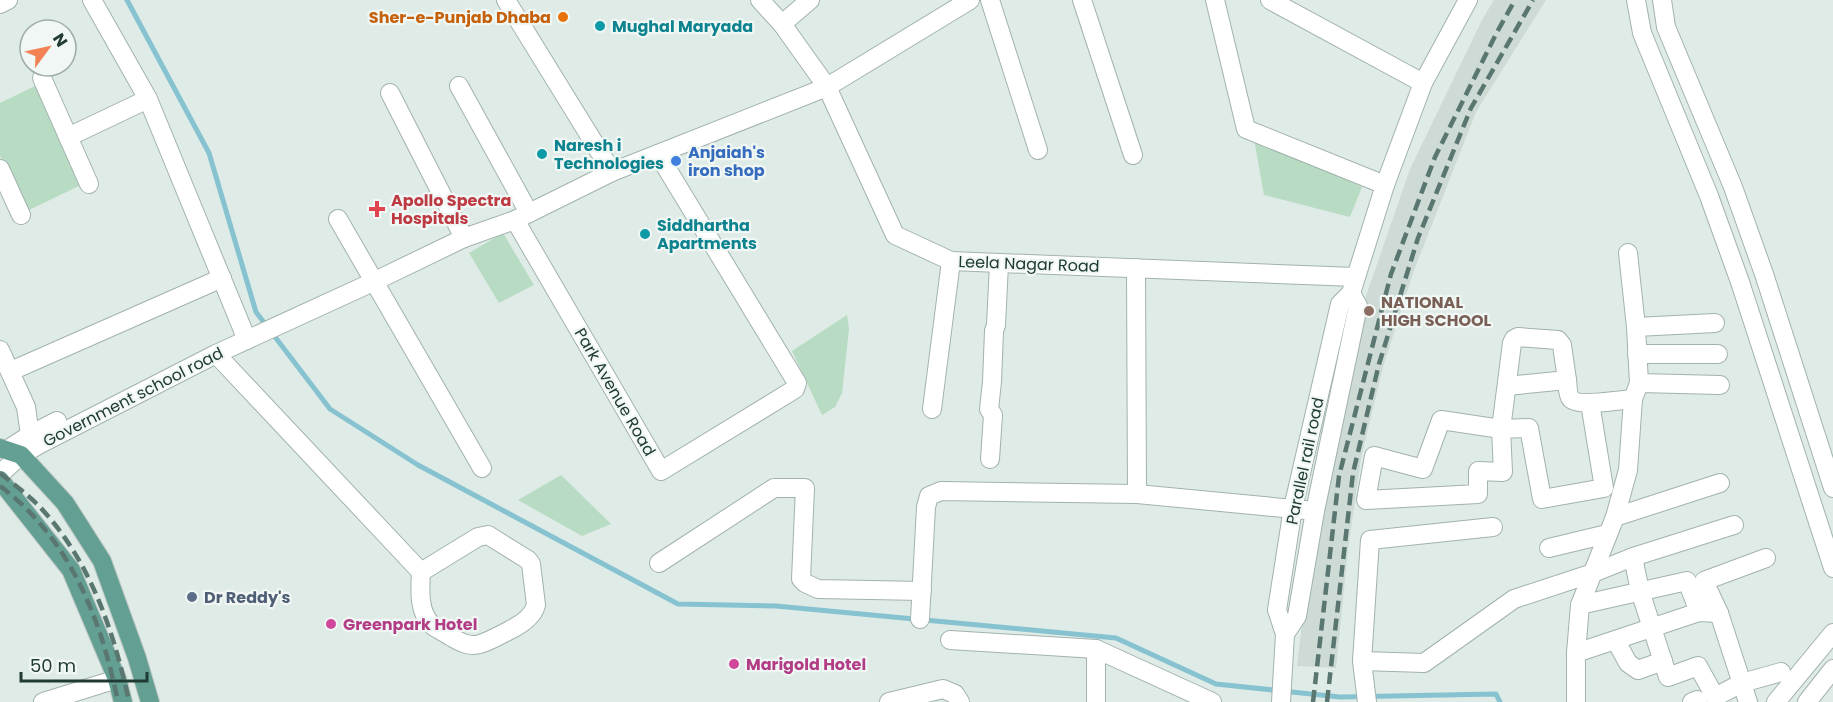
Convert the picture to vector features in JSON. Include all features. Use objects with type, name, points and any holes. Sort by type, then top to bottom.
[{"type":"main road","points":[[9,451],[65,503],[102,561],[137,658],[150,702]]},
{"type":"main road","points":[[0,480],[71,570],[117,679],[123,702]]},
{"type":"street","points":[[0,4],[8,0]]},
{"type":"street","points":[[92,0],[148,99],[245,335]]},
{"type":"street","points":[[506,0],[612,172]]},
{"type":"street","points":[[760,0],[782,24],[827,87]]},
{"type":"street","points":[[782,24],[810,0]]},
{"type":"street","points":[[0,474],[9,451],[30,435],[245,335],[305,313],[464,238],[522,216],[612,172],[827,87],[970,0]]},
{"type":"street","points":[[990,0],[1038,150]]},
{"type":"street","points":[[1082,0],[1133,155]]},
{"type":"street","points":[[1215,0],[1246,129],[1385,185]]},
{"type":"street","points":[[1270,0],[1423,83]]},
{"type":"street","name":"Parallel rail road","points":[[1281,702],[1285,634],[1277,610],[1293,508],[1340,304],[1353,285],[1385,185],[1423,83],[1468,0]]},
{"type":"street","points":[[1636,0],[1642,33],[1709,196],[1740,282],[1833,568]]},
{"type":"street","points":[[1662,0],[1666,27],[1733,187],[1764,274],[1833,488]]},
{"type":"street","points":[[1660,77],[1682,66]]},
{"type":"street","points":[[42,78],[89,184]]},
{"type":"street","points":[[459,86],[522,216]]},
{"type":"street","name":"Leela Nagar Road","points":[[827,87],[895,235],[951,261],[1136,268],[1353,285]]},
{"type":"street","points":[[390,93],[464,238]]},
{"type":"street","points":[[68,137],[148,99]]},
{"type":"street","name":"Park Avenue Road","points":[[522,216],[661,471],[795,389],[797,383],[658,154]]},
{"type":"street","points":[[0,169],[21,215]]},
{"type":"street","points":[[338,219],[482,468]]},
{"type":"street","points":[[1576,702],[1576,653],[1580,605],[1611,525],[1628,470],[1636,391],[1637,354],[1628,253]]},
{"type":"street","points":[[932,410],[951,261]]},
{"type":"street","points":[[990,459],[993,415],[989,409],[999,264]]},
{"type":"street","points":[[1136,268],[1137,494]]},
{"type":"street","points":[[11,371],[222,278]]},
{"type":"street","name":"Parallel rail road","points":[[1285,634],[1297,616],[1315,511],[1358,306],[1353,285]]},
{"type":"street","points":[[1636,327],[1715,323]]},
{"type":"street","name":"Government school road","points":[[9,451],[42,443],[216,354],[245,335]]},
{"type":"street","points":[[1590,403],[1604,488],[1542,499],[1529,429],[1501,429],[1441,420],[1423,470],[1374,456],[1366,500],[1479,494],[1478,471],[1503,472],[1501,429],[1512,343],[1518,337],[1558,340],[1562,345],[1569,396],[1573,400],[1590,403],[1636,391],[1720,385]]},
{"type":"street","points":[[0,350],[26,407],[30,435]]},
{"type":"street","points":[[216,354],[421,572],[420,593],[424,614],[432,625],[464,644],[478,645],[524,622],[535,610],[531,564],[488,535],[478,537],[421,572]]},
{"type":"street","points":[[1637,354],[1718,354]]},
{"type":"street","points":[[1507,386],[1567,380]]},
{"type":"street","points":[[1549,548],[1720,483]]},
{"type":"street","points":[[659,563],[774,488],[805,488],[801,579],[818,589],[921,591]]},
{"type":"street","points":[[920,619],[926,507],[929,496],[941,491],[1137,494],[1315,511]]},
{"type":"street","points":[[1362,661],[1424,663],[1514,599],[1633,557],[1734,525]]},
{"type":"street","points":[[1367,702],[1362,661],[1370,540],[1494,527]]},
{"type":"street","points":[[1633,557],[1640,591],[1668,677],[1698,666],[1714,697],[1742,682],[1781,672]]},
{"type":"street","points":[[1748,702],[1719,614],[1704,581],[1766,558]]},
{"type":"street","points":[[1580,605],[1687,581],[1700,612]]},
{"type":"street","points":[[1576,653],[1700,612],[1719,614]]},
{"type":"street","points":[[1776,702],[1833,633]]},
{"type":"street","points":[[950,640],[1096,649],[1212,702]]},
{"type":"street","points":[[1616,641],[1628,663],[1638,670],[1663,661]]},
{"type":"street","points":[[1096,649],[1096,702]]},
{"type":"street","points":[[1807,702],[1833,669]]},
{"type":"street","points":[[43,702],[117,679]]},
{"type":"street","points":[[889,702],[943,689],[955,694],[960,702]]},
{"type":"street","points":[[1692,702],[1697,700],[1698,702]]},
{"type":"shaded area","points":[[1494,0],[1546,0],[1476,112],[1413,273],[1383,367],[1361,458],[1348,550],[1336,668],[1297,666],[1312,538],[1339,400],[1366,296],[1410,169],[1482,20]]},
{"type":"green space","points":[[35,86],[83,184],[27,211],[0,156],[0,103]]},
{"type":"green space","points":[[1254,139],[1362,187],[1350,217],[1264,195]]},
{"type":"green space","points":[[503,233],[534,285],[499,303],[469,253]]},
{"type":"green space","points":[[847,315],[849,329],[842,393],[835,407],[822,415],[792,351]]},
{"type":"green space","points":[[561,475],[611,524],[582,536],[518,500]]},
{"type":"waterway","points":[[127,0],[209,153],[256,312],[330,409],[418,465],[678,604],[776,606],[1116,638],[1216,684],[1340,697],[1496,694],[1500,702]]},
{"type":"railway","points":[[1313,702],[1339,476],[1391,274],[1435,157],[1515,0]]},
{"type":"railway","points":[[1327,702],[1353,473],[1379,364],[1418,238],[1471,108],[1533,0]]},
{"type":"railway","points":[[0,473],[39,506],[57,527],[86,573],[98,598],[116,649],[129,702]]},
{"type":"railway","points":[[0,486],[46,530],[64,555],[79,582],[102,640],[118,702]]},
{"type":"place","name":"Sher-e-Punjab Dhaba","points":[[563,17]]},
{"type":"place","name":"Mughal Maryada","points":[[600,26]]},
{"type":"place","name":"Naresh i Technologies","points":[[542,154]]},
{"type":"place","name":"Anjaiah's iron shop","points":[[676,161]]},
{"type":"place","name":"Apollo Spectra Hospitals","points":[[377,209]]},
{"type":"place","name":"Siddhartha Apartments","points":[[645,234]]},
{"type":"place","name":"NATIONAL HIGH SCHOOL","points":[[1369,311]]},
{"type":"place","name":"Dr Reddy's","points":[[192,597]]},
{"type":"place","name":"Greenpark Hotel","points":[[331,624]]},
{"type":"place","name":"Marigold Hotel","points":[[734,664]]}]
